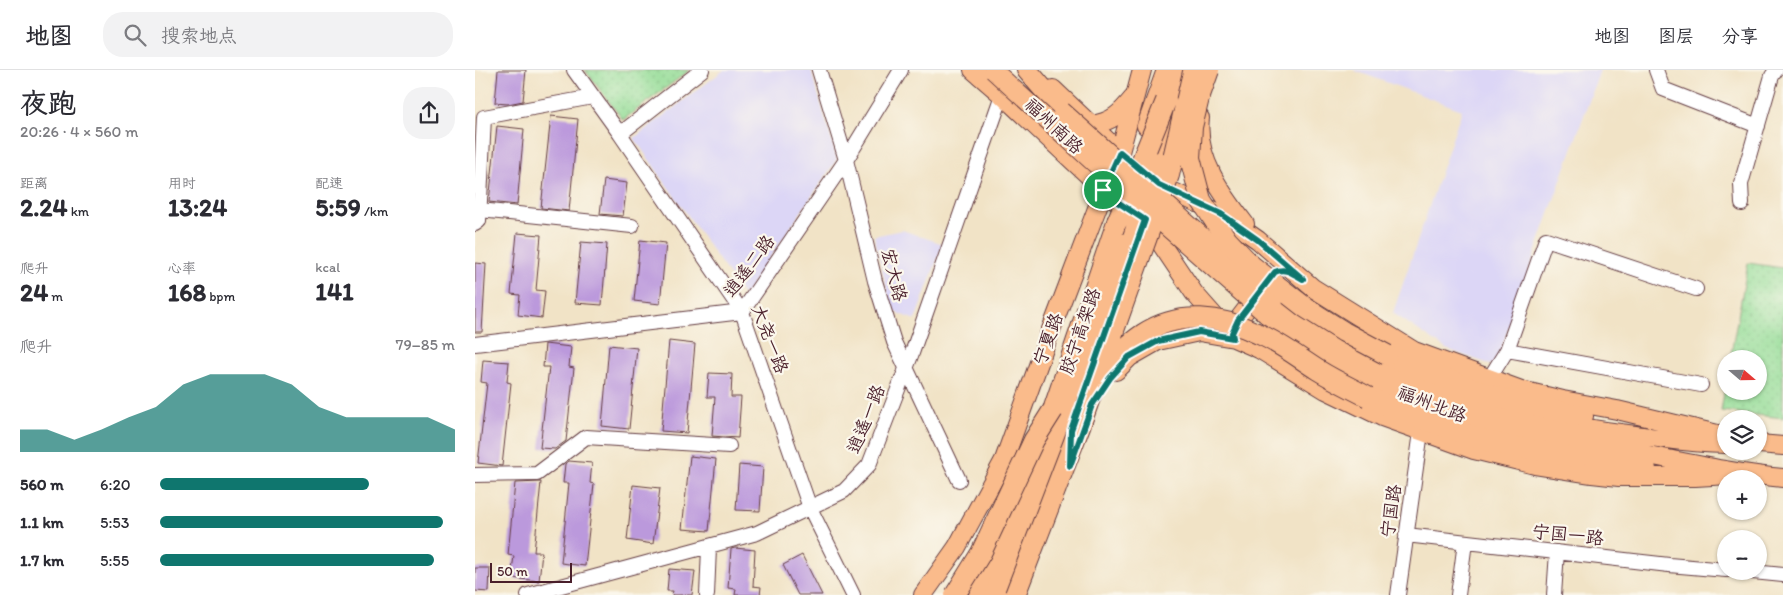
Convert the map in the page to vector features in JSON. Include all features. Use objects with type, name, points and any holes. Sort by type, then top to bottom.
[{"type":"highway","points":[[1027,70],[1062,111]]},
{"type":"highway","points":[[1166,101],[1167,70]]},
{"type":"highway","points":[[1018,595],[1075,428],[1169,175],[1196,70]]},
{"type":"highway","points":[[1196,70],[1199,98],[1192,127],[1190,158],[1201,200],[1227,240],[1252,266],[1306,308],[1344,332],[1387,355],[1465,386],[1511,401],[1583,416]]},
{"type":"highway","name":"胶宁高架路","points":[[996,595],[1010,537],[1117,222],[1166,101],[1196,70]]},
{"type":"highway","name":"胶宁高架路","points":[[1010,595],[1025,534],[1159,162],[1196,70]]},
{"type":"highway","points":[[1075,428],[1110,365],[1133,341],[1155,326],[1188,317],[1226,321],[1260,334],[1320,372],[1368,397],[1410,415],[1490,442],[1578,458]]},
{"type":"highway","points":[[955,595],[981,553],[1034,440],[1053,410]]},
{"type":"main road","points":[[973,70],[1002,94],[1103,190],[1145,220],[1194,293],[1233,338]]},
{"type":"main road","name":"福州南路","points":[[993,70],[1147,191]]},
{"type":"main road","name":"福州南路","points":[[1016,70],[1147,191]]},
{"type":"main road","points":[[1033,70],[1126,158],[1147,191],[1221,214],[1258,240],[1313,288],[1414,350],[1521,390],[1717,434]]},
{"type":"main road","name":"宁夏路","points":[[978,595],[983,572],[1062,362],[1119,203],[1135,96],[1142,70]]},
{"type":"main road","name":"宁夏路","points":[[923,595],[957,547],[1004,460],[1103,190],[1126,158],[1167,70]]},
{"type":"main road","points":[[1070,466],[1075,428],[1145,220],[1147,191],[1196,70]]},
{"type":"main road","points":[[1196,70],[1199,122],[1204,153],[1211,176],[1227,201],[1258,240]]},
{"type":"main road","points":[[1091,125],[1104,123],[1115,118],[1135,96]]},
{"type":"main road","name":"福州北路","points":[[1147,191],[1309,344],[1360,373],[1416,399],[1491,425],[1529,434],[1725,470]]},
{"type":"main road","points":[[1233,338],[1232,333],[1238,320],[1275,272],[1281,269],[1287,270],[1303,279]]},
{"type":"main road","name":"福州北路","points":[[1270,308],[1369,362],[1420,384],[1485,407],[1532,419],[1622,434],[1700,444],[1717,444]]},
{"type":"main road","points":[[1075,428],[1110,378],[1129,357],[1158,341],[1199,332],[1233,338],[1259,349],[1326,390],[1382,418],[1474,450],[1535,465],[1619,477],[1717,476]]},
{"type":"main road","points":[[1018,595],[1070,466],[1092,405]]},
{"type":"main road","points":[[1583,416],[1640,425],[1709,432]]},
{"type":"main road","points":[[1767,445],[1783,446]]},
{"type":"main road","points":[[1578,458],[1695,477]]},
{"type":"main road","name":"福州北路","points":[[1767,476],[1783,478]]},
{"type":"main road","points":[[957,547],[980,530],[1010,500]]},
{"type":"street","name":"大尧一路","points":[[574,70],[742,312],[810,508],[853,595]]},
{"type":"street","points":[[620,134],[703,70]]},
{"type":"street","name":"宏大路","points":[[819,70],[846,160],[875,281],[894,342],[959,480]]},
{"type":"street","name":"逍遥二路","points":[[475,344],[742,312],[846,160],[901,70]]},
{"type":"street","points":[[1656,70],[1663,88],[1758,126]]},
{"type":"street","points":[[1743,204],[1741,184],[1772,76],[1776,70]]},
{"type":"street","name":"逍遥一路","points":[[528,595],[757,534],[844,491],[869,465],[906,370],[1002,94]]},
{"type":"street","points":[[475,224],[479,221],[480,210],[484,117],[593,97]]},
{"type":"street","points":[[480,210],[632,226]]},
{"type":"street","points":[[1489,379],[1507,350],[1546,239],[1696,289]]},
{"type":"street","points":[[1507,350],[1701,385]]},
{"type":"street","name":"宁国路","points":[[1398,595],[1421,432]]},
{"type":"street","points":[[475,475],[537,474],[586,437],[729,446]]},
{"type":"street","name":"宁国一路","points":[[1406,535],[1717,569]]},
{"type":"street","points":[[1458,595],[1465,542]]},
{"type":"street","points":[[707,595],[709,548]]},
{"type":"street","points":[[1554,595],[1557,552]]},
{"type":"street","points":[[1767,573],[1783,574]]},
{"type":"shaded area","points":[[724,70],[811,70],[837,159],[744,296],[634,138]]},
{"type":"shaded area","points":[[1353,70],[1600,70],[1495,366],[1446,349],[1393,313],[1462,110]]},
{"type":"shaded area","points":[[902,230],[943,244],[915,320],[892,311],[874,236]]},
{"type":"green space","points":[[585,70],[690,70],[623,120]]},
{"type":"green space","points":[[1748,263],[1783,268],[1783,418],[1767,416],[1767,410],[1721,410],[1723,400],[1767,400],[1767,350],[1732,350]]},
{"type":"building","points":[[498,70],[526,70],[523,101],[508,104],[495,103]]},
{"type":"building","points":[[551,116],[578,119],[569,211],[541,208]]},
{"type":"building","points":[[497,126],[524,129],[517,205],[489,202]]},
{"type":"building","points":[[604,180],[627,183],[623,216],[600,214]]},
{"type":"building","points":[[517,233],[541,235],[536,290],[545,291],[542,318],[518,315],[520,295],[511,294]]},
{"type":"building","points":[[640,240],[666,243],[660,304],[634,301]]},
{"type":"building","points":[[581,242],[607,244],[602,305],[575,303]]},
{"type":"building","points":[[475,263],[486,264],[482,332],[475,332]]},
{"type":"building","points":[[669,341],[695,344],[687,433],[661,431]]},
{"type":"building","points":[[545,344],[571,347],[569,367],[574,368],[566,441],[555,449],[540,448],[549,367],[543,367]]},
{"type":"building","points":[[609,345],[637,348],[629,429],[602,426]]},
{"type":"building","points":[[483,360],[509,362],[507,382],[511,383],[502,466],[478,463],[487,383],[481,382]]},
{"type":"building","points":[[709,373],[732,374],[731,397],[741,397],[738,438],[712,436],[715,397],[707,397]]},
{"type":"building","points":[[690,456],[716,459],[709,531],[682,529]]},
{"type":"building","points":[[569,461],[592,463],[590,483],[594,484],[585,566],[561,563],[569,483],[563,483],[565,464]]},
{"type":"building","points":[[739,465],[763,467],[760,511],[736,510]]},
{"type":"building","points":[[541,482],[534,552],[542,552],[539,581],[511,578],[514,556],[508,555],[515,483]]},
{"type":"building","points":[[633,485],[660,488],[653,544],[627,540]]},
{"type":"building","points":[[731,549],[755,550],[753,586],[761,587],[760,595],[735,595],[736,589],[728,588]]},
{"type":"building","points":[[802,555],[822,595],[798,595],[783,565]]},
{"type":"building","points":[[475,568],[490,568],[489,592],[475,591]]},
{"type":"building","points":[[669,569],[695,571],[692,595],[672,595],[673,591],[667,591]]},
{"type":"route","points":[[1120,152],[1159,185],[1221,214],[1258,240],[1303,279],[1287,270],[1281,269],[1275,272],[1238,320],[1232,333],[1233,338],[1199,332],[1158,341],[1129,357],[1110,378],[1092,405],[1070,466],[1071,430],[1145,220],[1103,190],[1120,152]]}]
